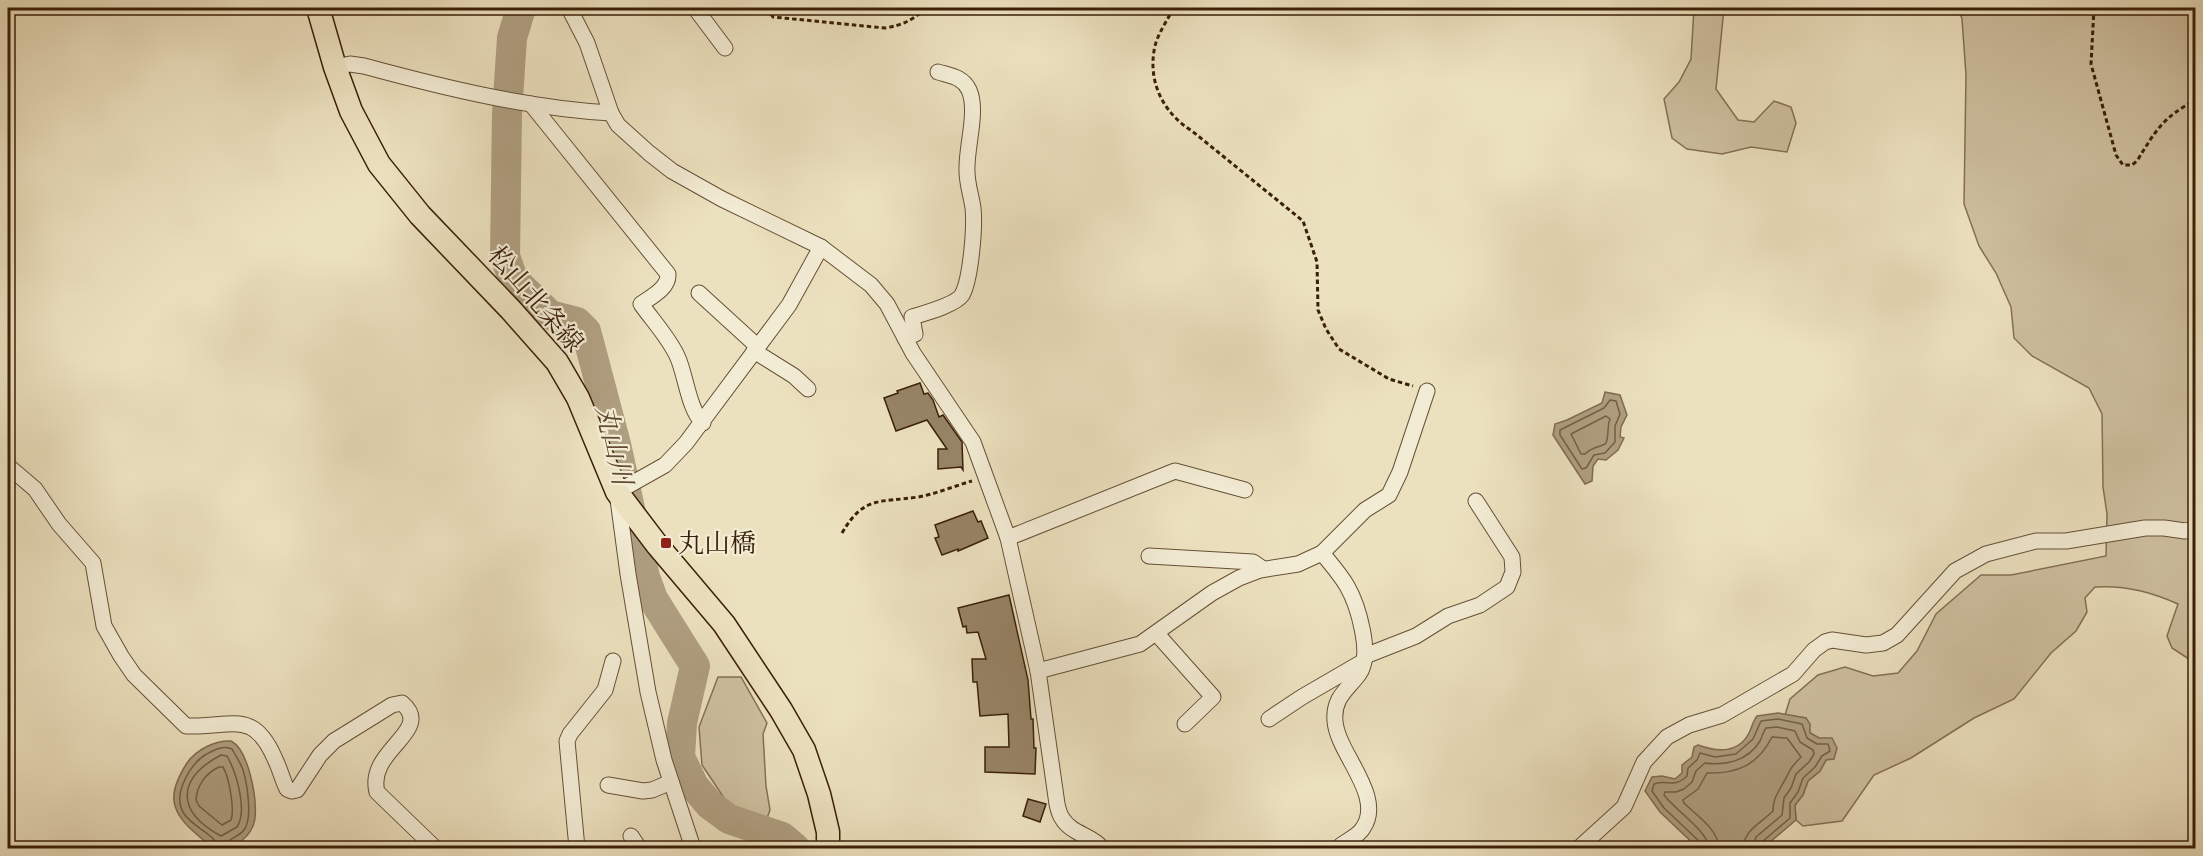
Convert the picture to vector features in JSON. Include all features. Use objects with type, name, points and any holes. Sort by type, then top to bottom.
[{"type":"main road","name":"松山北条線","points":[[318,8],[335,67],[351,111],[379,164],[420,215],[511,309],[557,362],[578,398],[618,493],[658,546],[724,624],[787,720],[804,750],[819,794],[828,832],[828,849]]},
{"type":"street","points":[[569,8],[587,43],[611,113],[618,125],[630,137],[672,171],[722,199],[821,247],[872,285],[887,304],[913,353],[973,442],[1008,538],[1038,671],[1057,804],[1062,818],[1071,828],[1098,843],[1102,849]]},
{"type":"street","points":[[695,8],[724,48]]},
{"type":"street","points":[[335,67],[350,64],[364,66],[460,90],[531,104],[611,113]]},
{"type":"street","points":[[905,338],[915,334],[912,317],[954,302],[961,296],[966,284],[973,238],[973,210],[967,172],[973,105],[969,89],[962,79],[939,72]]},
{"type":"street","points":[[531,104],[668,274],[667,282],[660,290],[640,304],[677,356],[694,412],[703,423]]},
{"type":"street","points":[[693,849],[664,760],[648,692],[628,574],[618,493],[664,465],[703,423],[789,305],[821,247]]},
{"type":"street","points":[[699,293],[755,349],[794,376],[808,389]]},
{"type":"street","points":[[1038,671],[1140,644],[1212,593],[1239,578],[1263,569],[1298,564],[1322,552],[1365,510],[1389,495],[1400,472],[1427,391]]},
{"type":"street","points":[[8,466],[34,489],[59,524],[93,563],[104,626],[134,675],[186,726],[207,727],[238,723],[253,726],[265,739],[287,789],[297,790],[320,754],[334,741],[392,705],[402,703],[407,708],[411,720],[409,731],[382,759],[374,782],[377,792],[435,849]]},
{"type":"street","points":[[1008,538],[1175,471],[1245,490]]},
{"type":"street","points":[[1269,719],[1365,658],[1416,636],[1448,616],[1480,605],[1507,587],[1512,572],[1512,557],[1476,501]]},
{"type":"street","points":[[1579,849],[1624,807],[1644,762],[1667,736],[1689,725],[1722,715],[1793,674],[1814,650],[1825,642],[1832,640],[1866,645],[1883,643],[1908,625],[1955,571],[1986,554],[2036,541],[2066,541],[2145,528],[2185,531],[2196,529]]},
{"type":"street","points":[[1322,552],[1339,573],[1355,603],[1366,649],[1360,673],[1342,692],[1336,704],[1335,720],[1337,734],[1359,774],[1366,800],[1367,821],[1361,832],[1338,849]]},
{"type":"street","points":[[1149,556],[1253,562],[1263,569]]},
{"type":"street","points":[[1157,633],[1213,697],[1185,724]]},
{"type":"street","points":[[577,849],[567,741],[605,690],[613,661]]},
{"type":"street","points":[[608,785],[643,791],[652,790],[671,782]]},
{"type":"path","points":[[767,8],[773,17],[885,28],[900,26],[913,20],[926,8]]},
{"type":"path","points":[[1173,8],[1155,46],[1153,77],[1156,92],[1179,123],[1303,220],[1317,262],[1318,309],[1326,329],[1339,349],[1389,379],[1427,391]]},
{"type":"path","points":[[2094,8],[2091,64],[2116,155],[2123,165],[2132,165],[2137,161],[2160,124],[2171,114],[2196,100]]},
{"type":"path","points":[[842,533],[851,517],[863,507],[880,500],[919,497],[985,477]]},
{"type":"shaded area","points":[[1694,8],[1724,8],[1716,89],[1738,120],[1754,122],[1774,101],[1791,107],[1796,123],[1787,152],[1751,147],[1722,154],[1687,149],[1672,138],[1664,99],[1679,82],[1691,59]]},
{"type":"shaded area","points":[[1958,8],[2195,8],[2195,663],[2172,648],[2167,636],[2178,604],[2138,590],[2095,587],[2085,598],[2087,612],[2076,631],[2051,653],[2014,699],[1974,718],[1911,758],[1874,775],[1842,821],[1803,826],[1796,820],[1795,805],[1803,795],[1808,781],[1820,771],[1826,760],[1819,738],[1810,733],[1806,718],[1785,715],[1790,699],[1818,675],[1845,667],[1873,676],[1898,673],[1917,651],[1936,614],[1981,575],[2011,575],[2106,556],[2107,514],[2103,487],[2102,414],[2089,388],[2032,356],[2014,338],[2011,307],[1996,273],[1979,246],[1964,204],[1966,75],[1962,19]]},
{"type":"shaded area","points":[[718,677],[741,677],[767,723],[763,734],[770,810],[763,829],[726,801],[702,765],[699,727]]},
{"type":"water","points":[[1605,392],[1620,395],[1627,415],[1621,427],[1620,437],[1624,438],[1618,450],[1606,460],[1598,459],[1593,466],[1592,481],[1585,484],[1553,435],[1555,424],[1602,403]]},
{"type":"water","points":[[1778,713],[1806,718],[1810,724],[1810,733],[1819,738],[1832,738],[1837,748],[1834,759],[1826,760],[1820,771],[1808,781],[1803,795],[1795,805],[1796,820],[1763,848],[1698,848],[1660,812],[1645,791],[1652,777],[1662,776],[1675,779],[1682,773],[1682,765],[1692,757],[1694,747],[1698,745],[1720,750],[1733,748],[1744,740],[1757,716]]},
{"type":"water","points":[[231,741],[243,754],[247,764],[255,799],[255,818],[250,831],[241,841],[222,849],[207,843],[185,823],[175,807],[174,791],[181,773],[195,754],[212,744]]},
{"type":"building","points":[[920,383],[924,394],[928,393],[933,400],[939,417],[943,415],[962,442],[963,470],[961,467],[938,469],[938,449],[947,449],[927,420],[896,431],[884,398]]},
{"type":"building","points":[[973,511],[978,522],[981,521],[988,538],[942,555],[935,538],[939,537],[935,525]]},
{"type":"building","points":[[1009,595],[1028,680],[1034,748],[1036,748],[1035,774],[985,772],[985,747],[1009,747],[1008,714],[980,716],[977,682],[973,682],[972,659],[986,659],[978,632],[967,633],[958,608]]},
{"type":"building","points":[[1028,799],[1046,804],[1040,822],[1023,816]]},
{"type":"waterway","name":"丸山川","points":[[521,8],[512,38],[507,113],[505,256],[513,279],[550,315],[577,322],[586,331],[616,444],[645,577],[653,599],[695,666],[682,723],[680,757],[694,786],[710,805],[729,819],[782,837],[795,848]]},
{"type":"place","name":"丸山橋","points":[[666,543]]}]
